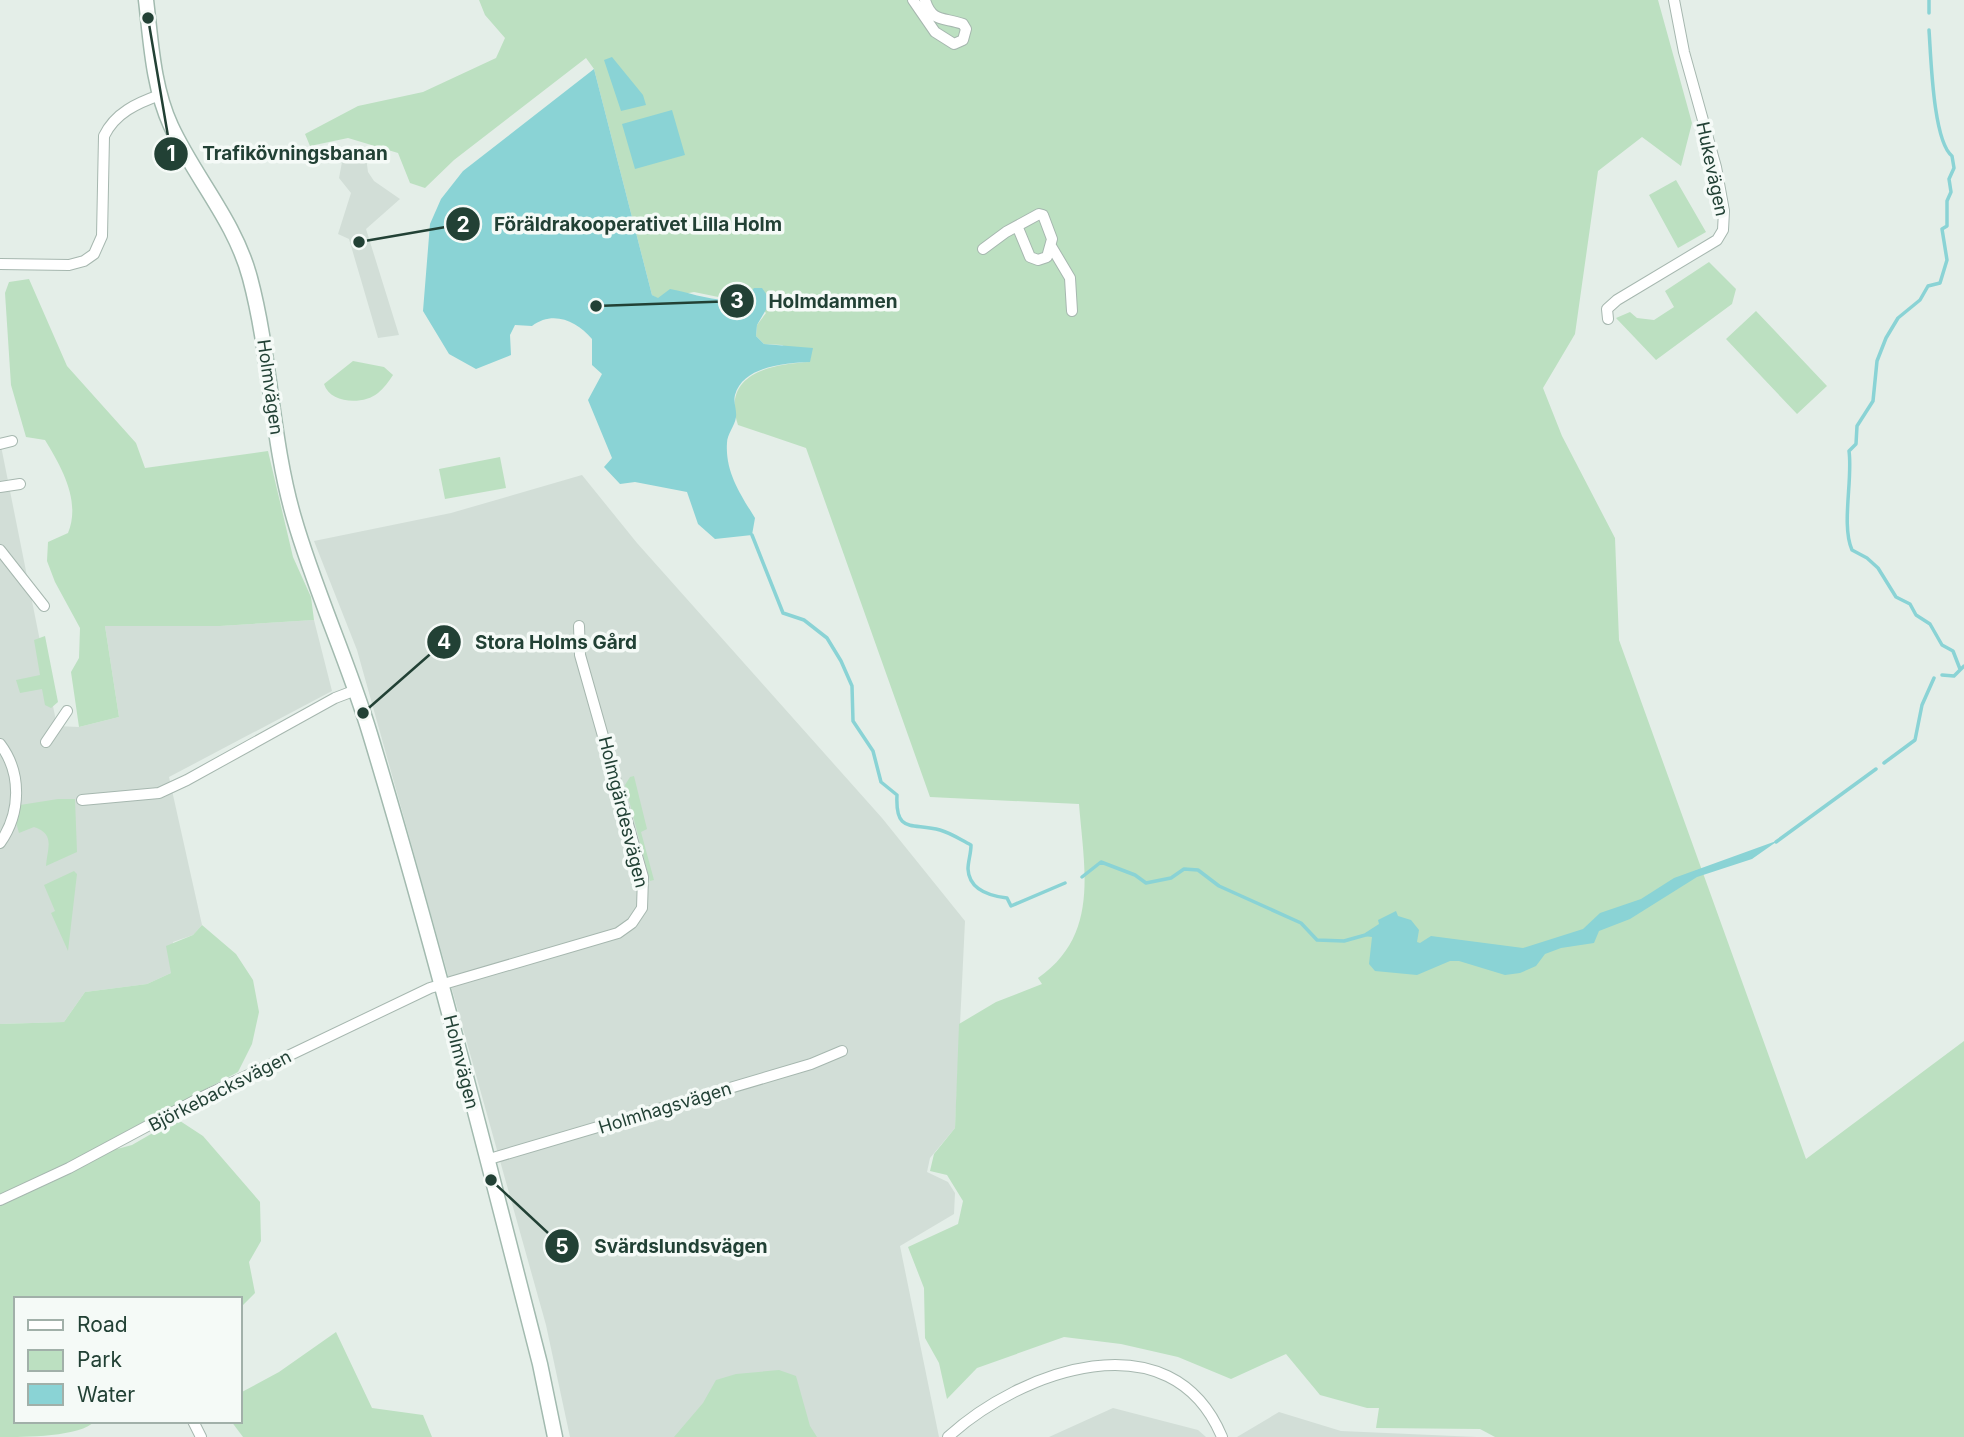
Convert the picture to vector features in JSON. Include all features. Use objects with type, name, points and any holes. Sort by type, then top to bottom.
[{"type":"street","name":"Holmvägen","points":[[146,0],[160,95],[176,136],[221,209],[245,260],[259,314],[279,452],[294,518],[356,690],[442,986],[540,1364],[555,1437]]},
{"type":"street","points":[[913,0],[943,40],[954,44],[963,40],[966,29],[963,24],[940,20],[932,15],[925,0]]},
{"type":"street","name":"Hukevägen","points":[[1608,319],[1607,309],[1618,300],[1717,240],[1723,230],[1724,211],[1716,167],[1684,52],[1674,0]]},
{"type":"street","points":[[0,264],[69,265],[84,261],[94,254],[102,236],[104,136],[109,126],[127,110],[160,95]]},
{"type":"street","points":[[983,250],[1006,232],[1018,228],[1030,217],[1043,215],[1052,239],[1047,257],[1038,260],[1030,257],[1018,228]]},
{"type":"street","points":[[1051,246],[1070,278],[1072,311]]},
{"type":"street","points":[[0,444],[12,442]]},
{"type":"street","points":[[0,487],[20,484]]},
{"type":"street","points":[[0,550],[44,606]]},
{"type":"street","name":"Holmgärdesvägen","points":[[442,986],[609,936],[632,923],[642,908],[644,891],[640,864],[580,655],[579,626]]},
{"type":"street","points":[[82,800],[159,793],[335,698],[356,690]]},
{"type":"street","points":[[46,742],[67,710]]},
{"type":"street","points":[[0,744],[13,771],[16,793],[13,816],[0,843]]},
{"type":"street","name":"Björkebacksvägen","points":[[0,1200],[81,1162],[208,1095],[430,988],[442,986]]},
{"type":"street","name":"Holmhagsvägen","points":[[486,1160],[810,1064],[842,1051]]},
{"type":"street","points":[[948,1437],[981,1409],[1032,1381],[1088,1367],[1123,1366],[1152,1371],[1180,1386],[1202,1404],[1222,1437]]},
{"type":"shaded area","points":[[345,146],[365,150],[368,172],[374,181],[400,199],[366,229],[399,335],[378,338],[349,239],[338,234],[351,193],[339,178]]},
{"type":"shaded area","points":[[0,441],[57,726],[79,727],[119,717],[105,626],[220,626],[314,620],[332,691],[169,777],[202,925],[193,935],[173,942],[171,973],[147,984],[85,992],[64,1022],[0,1024]]},
{"type":"shaded area","points":[[582,475],[637,543],[882,818],[965,921],[955,1128],[930,1158],[927,1172],[948,1182],[955,1193],[954,1214],[900,1246],[939,1437],[570,1437],[546,1325],[357,650],[314,541],[451,513]]},
{"type":"shaded area","points":[[1113,1408],[1198,1430],[1206,1437],[1049,1437]]},
{"type":"shaded area","points":[[1279,1412],[1341,1431],[1477,1437],[1237,1437]]},
{"type":"green space","points":[[479,0],[1658,0],[1692,123],[1681,166],[1642,137],[1598,171],[1575,334],[1543,388],[1562,436],[1615,538],[1619,640],[1806,1159],[1964,1041],[1964,1437],[1495,1437],[1480,1429],[1376,1428],[1379,1408],[1367,1408],[1320,1395],[1286,1354],[1231,1379],[1178,1357],[1121,1344],[1064,1337],[977,1368],[947,1399],[939,1363],[925,1338],[924,1288],[908,1247],[958,1224],[963,1201],[947,1175],[930,1171],[934,1154],[955,1128],[959,1024],[996,1002],[1042,984],[1038,978],[1058,961],[1071,942],[1080,921],[1085,876],[1079,804],[930,797],[806,448],[738,425],[736,394],[743,383],[765,369],[810,362],[782,345],[764,344],[756,336],[757,325],[766,313],[749,295],[733,300],[694,292],[658,299],[652,295],[594,69],[586,58],[454,160],[425,188],[410,183],[398,153],[348,138],[310,146],[305,134],[358,106],[423,92],[496,58],[505,38],[485,15]]},
{"type":"green space","points":[[1676,180],[1706,232],[1678,248],[1649,195]]},
{"type":"green space","points":[[1709,262],[1736,289],[1732,304],[1656,360],[1616,318],[1630,312],[1637,318],[1654,320],[1674,307],[1665,291]]},
{"type":"green space","points":[[29,279],[67,366],[136,443],[145,468],[268,451],[293,557],[311,597],[314,620],[220,626],[105,626],[119,717],[79,727],[71,672],[79,658],[80,628],[55,582],[47,561],[48,542],[68,533],[71,497],[58,462],[45,440],[26,437],[11,385],[5,293],[9,282]]},
{"type":"green space","points":[[1756,311],[1827,386],[1797,414],[1726,339]]},
{"type":"green space","points":[[353,361],[384,367],[393,375],[372,397],[356,401],[333,396],[324,384]]},
{"type":"green space","points":[[500,457],[506,488],[445,499],[439,469]]},
{"type":"green space","points":[[45,636],[58,702],[51,708],[45,705],[42,689],[20,693],[16,680],[40,675],[34,640]]},
{"type":"green space","points":[[634,776],[647,829],[641,832],[654,880],[650,881],[625,785],[630,777]]},
{"type":"green space","points":[[75,799],[77,852],[46,866],[48,838],[34,827],[19,833],[15,819],[20,805]]},
{"type":"green space","points":[[74,871],[77,874],[68,951],[51,913],[55,911],[44,885]]},
{"type":"green space","points":[[202,925],[236,954],[253,980],[259,1012],[252,1044],[238,1072],[119,1135],[117,1149],[132,1145],[177,1119],[203,1136],[260,1202],[261,1241],[249,1262],[255,1293],[242,1306],[242,1297],[14,1297],[14,1423],[92,1423],[65,1433],[0,1437],[0,1024],[64,1022],[85,992],[147,984],[171,973],[166,946],[193,935]]},
{"type":"green space","points":[[336,1332],[372,1408],[423,1415],[432,1437],[243,1437],[232,1423],[242,1423],[242,1392],[279,1372]]},
{"type":"green space","points":[[779,1370],[796,1376],[810,1426],[817,1437],[674,1437],[703,1403],[716,1380],[736,1374]]},
{"type":"water","points":[[612,57],[643,95],[646,105],[621,111],[604,60]]},
{"type":"water","points":[[594,69],[652,295],[658,298],[670,289],[726,300],[737,299],[754,288],[762,288],[771,301],[757,325],[756,336],[764,344],[813,348],[810,362],[778,365],[756,372],[740,385],[735,395],[736,417],[727,440],[727,454],[735,483],[755,518],[752,535],[715,539],[698,524],[687,492],[635,482],[620,484],[604,467],[612,458],[588,400],[602,374],[592,365],[592,339],[579,327],[556,318],[540,321],[532,326],[515,325],[510,335],[511,355],[476,369],[449,354],[423,311],[430,224],[441,199],[463,171]]},
{"type":"water","points":[[672,110],[685,155],[635,169],[622,124]]},
{"type":"water","points":[[1779,840],[1752,859],[1697,877],[1630,919],[1599,931],[1594,943],[1561,948],[1545,954],[1536,966],[1520,973],[1505,975],[1459,961],[1450,961],[1417,975],[1375,971],[1369,964],[1372,937],[1364,936],[1365,933],[1379,924],[1378,920],[1396,911],[1398,916],[1411,920],[1419,930],[1417,942],[1420,943],[1431,936],[1523,948],[1583,929],[1600,913],[1641,899],[1674,878]]},
{"type":"waterway","points":[[1929,0],[1929,13]]},
{"type":"waterway","points":[[1929,30],[1937,117],[1954,168],[1949,179],[1951,192],[1947,201],[1947,226],[1942,229],[1947,260],[1940,283],[1928,286],[1920,300],[1898,318],[1877,361],[1873,401],[1857,426],[1856,444],[1849,451],[1847,528],[1852,550],[1878,568],[1896,597],[1910,604],[1916,615],[1930,624],[1942,645],[1953,651],[1960,669]]},
{"type":"waterway","points":[[752,535],[783,613],[804,620],[827,638],[841,661],[852,686],[853,721],[873,751],[881,782],[897,795],[897,808],[903,822],[944,831],[971,845],[968,869],[972,882],[981,891],[1007,898],[1011,906],[1065,883]]},
{"type":"waterway","points":[[1942,675],[1954,676],[1964,666]]},
{"type":"waterway","points":[[1884,763],[1915,740],[1922,705],[1934,678]]},
{"type":"waterway","points":[[1776,842],[1876,769]]},
{"type":"waterway","points":[[1082,877],[1101,862],[1135,875],[1146,883],[1171,878],[1184,869],[1198,870],[1219,886],[1301,923],[1317,940],[1344,941],[1369,934]]},
{"type":"place","name":"Trafikövningsbanan","points":[[148,18]]},
{"type":"place","name":"Föräldrakooperativet Lilla Holm","points":[[359,242]]},
{"type":"place","name":"Holmdammen","points":[[596,306]]},
{"type":"place","name":"Stora Holms Gård","points":[[363,713]]},
{"type":"place","name":"Svärdslundsvägen","points":[[491,1180]]}]
